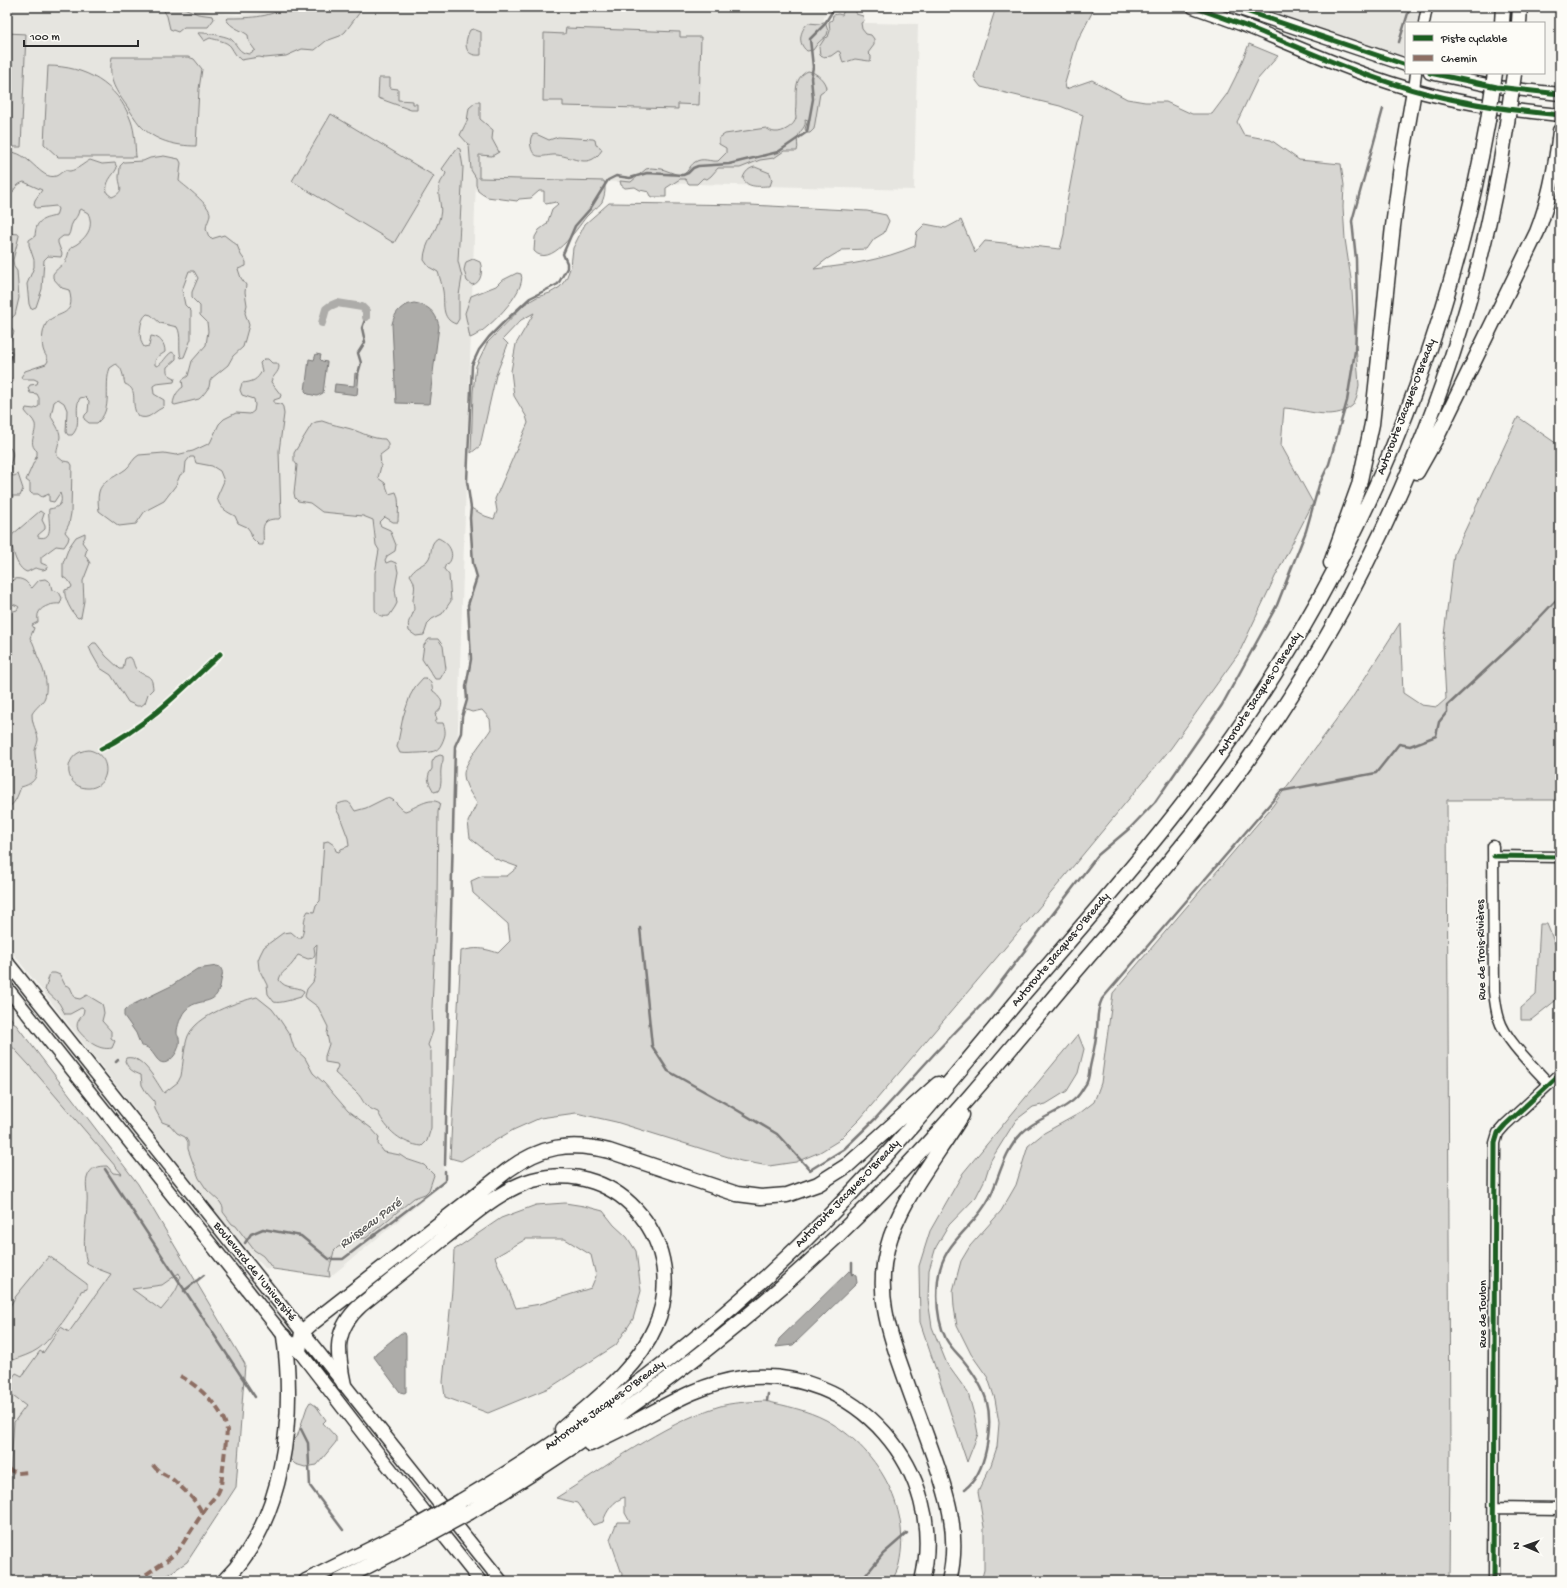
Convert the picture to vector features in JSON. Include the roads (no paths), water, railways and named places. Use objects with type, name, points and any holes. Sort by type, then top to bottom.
[{"type":"highway","points":[[1502,22],[1503,7]]},
{"type":"highway","points":[[1519,22],[1520,7]]},
{"type":"highway","name":"Autoroute Jacques-O'Bready","points":[[466,1506],[526,1461],[586,1421],[649,1376],[714,1323],[769,1275],[824,1222],[868,1175],[979,1046],[1150,844],[1209,770],[1264,692],[1315,608],[1349,544],[1372,496],[1403,423],[1422,374],[1459,255],[1472,202],[1488,120],[1495,74]]},
{"type":"highway","name":"Autoroute Jacques-O'Bready","points":[[338,1581],[419,1532],[466,1506],[538,1470],[658,1387],[727,1333],[784,1285],[847,1226],[933,1138],[1185,842],[1240,770],[1282,710],[1320,649],[1355,587],[1384,527],[1422,440],[1458,336],[1486,232],[1500,168],[1514,74]]},
{"type":"highway","points":[[1315,608],[1354,498],[1368,450],[1375,404],[1393,226],[1414,90]]},
{"type":"highway","points":[[1384,527],[1439,433],[1537,232],[1552,186],[1560,131]]},
{"type":"highway","points":[[299,1351],[302,1332],[503,1173],[536,1153],[563,1146],[588,1146],[609,1151],[737,1194],[761,1197],[787,1195],[818,1184],[848,1165],[979,1046]]},
{"type":"highway","points":[[949,1581],[954,1548],[951,1513],[942,1480],[889,1332],[883,1301],[883,1275],[890,1240],[903,1209],[982,1082]]},
{"type":"highway","points":[[344,1385],[338,1356],[338,1342],[342,1330],[352,1314],[360,1305],[488,1204],[518,1186],[546,1178],[577,1178],[605,1187],[620,1196],[634,1208],[646,1221],[655,1237],[662,1254],[665,1273],[665,1290],[662,1310],[650,1337],[630,1365],[608,1387],[526,1461]]},
{"type":"highway","points":[[224,1581],[241,1561],[258,1536],[275,1490],[282,1455],[287,1414],[288,1377],[284,1336]]},
{"type":"highway","points":[[538,1470],[673,1401],[709,1386],[729,1380],[756,1377],[783,1378],[809,1384],[836,1395],[865,1414],[885,1432],[905,1461],[920,1494],[925,1518],[927,1551],[922,1581]]},
{"type":"highway","name":"Autoroute Jacques-O'Bready","points":[[306,1581],[419,1532]]},
{"type":"main road","points":[[1193,7],[1263,33],[1353,70],[1414,90],[1481,105],[1560,115]]},
{"type":"main road","points":[[1234,7],[1405,65]]},
{"type":"main road","points":[[1435,74],[1497,87],[1560,94]]},
{"type":"main road","name":"Boulevard de l'Université","points":[[7,962],[501,1581]]},
{"type":"main road","name":"Boulevard de l'Université","points":[[7,988],[284,1336],[299,1351],[480,1581]]},
{"type":"street","points":[[1424,22],[1427,7]]},
{"type":"street","points":[[1414,90],[1416,74]]},
{"type":"street","name":"Rue de Trois-Rivières","points":[[1549,1084],[1508,1037],[1499,1020],[1494,991],[1494,851],[1560,857]]},
{"type":"street","name":"Rue de Toulon","points":[[1493,1581],[1495,1143],[1498,1133],[1505,1124],[1560,1074]]},
{"type":"street","points":[[1494,1508],[1560,1509]]},
{"type":"waterway","points":[[445,1165],[455,746],[461,733],[462,717],[467,700],[466,687],[471,659],[468,605],[477,577],[473,563],[470,518],[471,508],[467,481],[472,365],[479,350],[489,337],[505,321],[530,298],[558,284],[567,268],[567,263],[563,254],[575,226],[590,209],[608,180],[616,176],[630,178],[647,173],[683,175],[698,166],[729,164],[778,152],[807,132],[813,99],[811,78],[813,67],[810,39],[824,25],[835,7]]},
{"type":"waterway","points":[[1405,22],[1410,7]]},
{"type":"waterway","points":[[1399,42],[1405,23]]},
{"type":"waterway","points":[[640,928],[652,1046],[668,1071],[777,1134],[810,1170],[844,1149],[875,1119],[935,1053],[990,996],[1098,855],[1130,828],[1155,802],[1222,705],[1277,605],[1306,531],[1319,485],[1329,464],[1347,401],[1355,351],[1357,313],[1356,259],[1352,221],[1383,109]]},
{"type":"waterway","points":[[322,323],[326,309],[337,303],[362,307],[366,311],[366,317]]},
{"type":"waterway","points":[[357,377],[361,363],[358,353],[365,342],[362,328],[366,317]]},
{"type":"waterway","points":[[965,1489],[973,1481],[983,1461],[988,1436],[989,1413],[987,1402],[978,1382],[963,1360],[950,1345],[943,1332],[937,1303],[938,1280],[941,1267],[952,1245],[976,1218],[990,1197],[1007,1155],[1016,1140],[1022,1133],[1035,1123],[1071,1102],[1086,1084],[1095,1044],[1098,1014],[1102,999],[1281,791],[1376,773],[1399,744],[1410,746],[1436,736],[1439,722],[1447,712],[1447,706],[1520,638],[1560,596]]},
{"type":"waterway","name":"Ruisseau Paré","points":[[105,1169],[255,1397]]},
{"type":"waterway","name":"Ruisseau Paré","points":[[245,1243],[251,1234],[263,1229],[301,1236],[329,1259],[343,1259],[445,1181],[445,1171]]},
{"type":"waterway","points":[[852,1263],[852,1274]]},
{"type":"waterway","name":"Ruisseau Paré","points":[[184,1291],[204,1275]]},
{"type":"waterway","points":[[767,1401],[768,1394]]},
{"type":"waterway","name":"Ruisseau Paré","points":[[301,1429],[308,1443],[310,1486],[343,1530]]},
{"type":"waterway","points":[[861,1581],[883,1554],[907,1533]]}]
